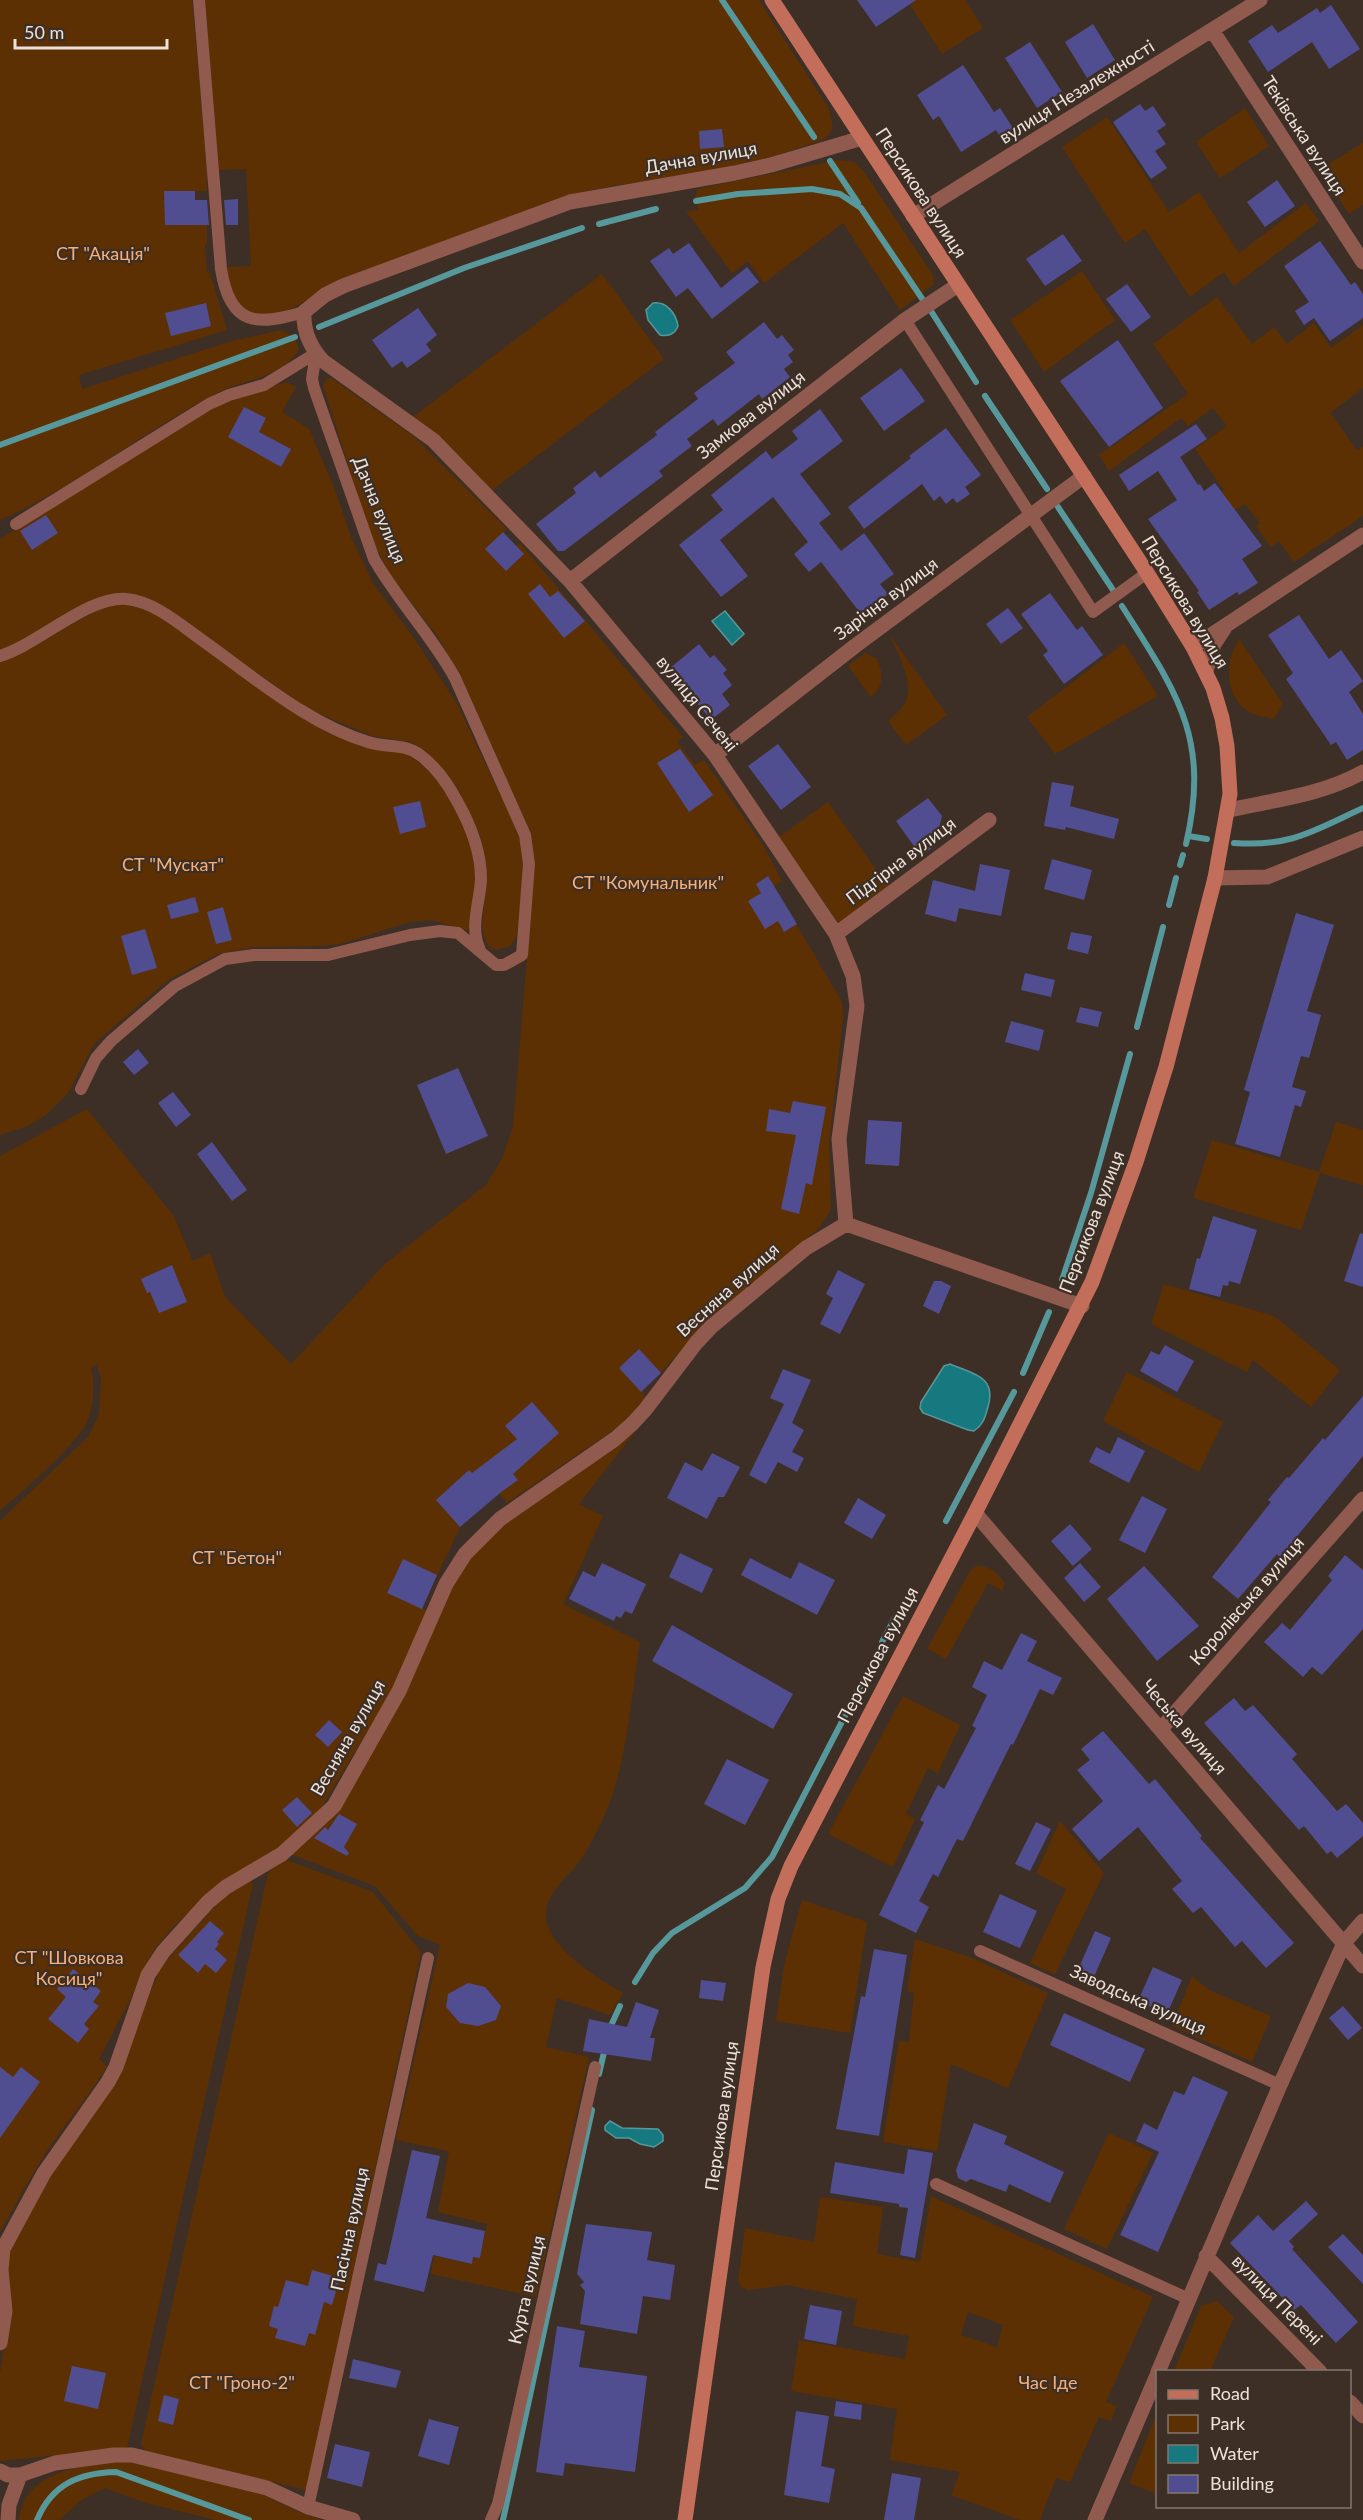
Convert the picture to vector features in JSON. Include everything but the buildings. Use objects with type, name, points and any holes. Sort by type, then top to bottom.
[{"type":"main road","name":"Персикова вулиця","points":[[685,2520],[759,1988],[778,1899],[813,1822],[1082,1306],[1102,1257],[1153,1109],[1215,878],[1229,810],[1230,794],[1227,746],[1222,718],[1206,671],[1194,647],[775,1]]},
{"type":"street","name":"вулиця Незалежності","points":[[913,216],[1260,0]]},
{"type":"street","name":"Теківська вулиця","points":[[1212,30],[1363,262]]},
{"type":"street","name":"Дачна вулиця","points":[[304,312],[325,295],[343,286],[570,202],[753,169],[862,138]]},
{"type":"street","name":"Замкова вулиця","points":[[570,581],[905,320],[958,285]]},
{"type":"street","name":"вулиця Сечені","points":[[304,312],[303,324],[316,354],[433,440],[570,581],[715,755],[836,934],[853,976],[857,1006],[839,1139],[846,1224]]},
{"type":"street","name":"Зарічна вулиця","points":[[715,755],[1084,476]]},
{"type":"street","points":[[1194,647],[1363,535]]},
{"type":"street","points":[[1206,671],[1214,644],[1226,626]]},
{"type":"street","points":[[1229,810],[1318,791],[1345,782],[1363,772]]},
{"type":"street","name":"Підгірна вулиця","points":[[836,934],[989,820]]},
{"type":"street","points":[[1215,878],[1267,877],[1363,838]]},
{"type":"street","points":[[846,1224],[1082,1306]]},
{"type":"street","name":"Весняна вулиця","points":[[0,2343],[5,2311],[0,2259],[7,2242],[44,2173],[108,2082],[116,2067],[148,1976],[163,1952],[208,1902],[226,1887],[282,1854],[334,1806],[399,1690],[444,1589],[465,1554],[500,1519],[615,1439],[645,1410],[690,1350],[711,1327],[806,1248],[846,1224]]},
{"type":"street","name":"Королівська вулиця","points":[[1161,1729],[1363,1499]]},
{"type":"street","name":"Чеська вулиця","points":[[975,1513],[1363,1966]]},
{"type":"street","points":[[1159,2370],[1280,2085],[1344,1943],[1363,1921]]},
{"type":"street","name":"вулиця Перені","points":[[1206,2256],[1318,2370]]},
{"type":"street","points":[[1095,2520],[1156,2377]]},
{"type":"street","points":[[1351,2403],[1363,2416]]},
{"type":"street","points":[[0,2471],[8,2475],[20,2475],[55,2463],[114,2455],[132,2455],[267,2487],[308,2507],[353,2520]]},
{"type":"street","points":[[8,2520],[9,2505],[20,2475]]},
{"type":"lane","name":"Дачна вулиця","points":[[199,0],[226,293],[237,309],[259,321],[273,321],[304,312]]},
{"type":"lane","points":[[905,320],[1093,612],[1147,573]]},
{"type":"lane","name":"Дачна вулиця","points":[[316,354],[312,379],[314,388],[374,559],[385,579],[429,636],[451,671],[525,835],[530,864],[522,955],[504,965],[496,965],[489,960]]},
{"type":"lane","points":[[16,524],[209,404],[269,382],[316,354]]},
{"type":"lane","points":[[0,656],[32,643],[94,606],[111,600],[127,599],[139,602],[177,622],[304,712],[342,732],[369,742],[406,747],[419,754],[445,781],[456,799],[474,840],[481,878],[474,929],[476,940],[489,960]]},
{"type":"lane","points":[[81,1089],[96,1058],[111,1041],[175,986],[225,959],[254,955],[328,955],[410,934],[440,931],[458,933],[489,960]]},
{"type":"lane","name":"Заводська вулиця","points":[[980,1951],[1280,2085]]},
{"type":"lane","name":"Пасічна вулиця","points":[[308,2507],[428,1958]]},
{"type":"lane","name":"Курта вулиця","points":[[491,2520],[498,2504],[595,2067]]},
{"type":"lane","points":[[936,2184],[1189,2299]]},
{"type":"green space","name":"СТ \"Акація\"","points":[[0,0],[192,0],[207,168],[207,191],[195,191],[195,200],[207,205],[207,244],[205,244],[207,273],[210,273],[227,330],[79,375],[82,389],[232,341],[281,330],[295,337],[299,350],[292,359],[273,372],[219,392],[191,407],[57,491],[0,520]]},
{"type":"green space","points":[[205,0],[759,0],[829,109],[833,128],[825,139],[769,158],[676,178],[616,185],[570,195],[323,290],[290,309],[266,315],[255,314],[244,309],[235,299],[225,267],[251,266],[246,169],[218,170]]},
{"type":"green space","points":[[907,0],[965,0],[983,28],[942,54]]},
{"type":"green space","points":[[1245,108],[1269,146],[1220,178],[1196,142]]},
{"type":"green space","points":[[1107,117],[1169,212],[1199,192],[1239,253],[1306,203],[1319,221],[1234,286],[1224,272],[1190,297],[1145,229],[1125,243],[1062,147]]},
{"type":"green space","points":[[1363,143],[1363,205],[1349,214],[1320,169]]},
{"type":"green space","points":[[838,160],[855,162],[864,172],[933,275],[934,284],[900,310],[843,223],[764,283],[748,261],[732,273],[686,211],[698,210],[695,195],[698,189]]},
{"type":"green space","points":[[1082,271],[1115,320],[1044,372],[1010,320]]},
{"type":"green space","points":[[602,274],[664,359],[491,491],[413,417]]},
{"type":"green space","points":[[1217,297],[1252,344],[1274,327],[1287,344],[1314,323],[1331,348],[1363,325],[1363,388],[1330,413],[1357,450],[1363,447],[1363,516],[1294,562],[1279,541],[1271,547],[1256,526],[1260,523],[1245,504],[1220,520],[1220,493],[1224,490],[1195,449],[1227,426],[1213,408],[1188,426],[1181,418],[1109,471],[1099,455],[1188,394],[1153,344]]},
{"type":"green space","name":"СТ \"Бетон\"","points":[[331,378],[413,436],[507,529],[503,532],[516,546],[520,543],[683,737],[677,742],[695,765],[704,760],[763,845],[782,881],[774,886],[842,1002],[843,1016],[829,1142],[831,1210],[819,1228],[710,1320],[642,1392],[647,1398],[622,1424],[507,1503],[500,1494],[494,1497],[460,1527],[422,1608],[429,1612],[387,1699],[322,1806],[315,1816],[273,1853],[206,1896],[174,1926],[156,1947],[99,2059],[107,2066],[42,2159],[0,2232],[0,1521],[88,1437],[99,1414],[101,1380],[97,1364],[91,1368],[92,1402],[82,1431],[48,1468],[0,1511],[0,1156],[87,1109],[173,1215],[193,1261],[210,1253],[225,1297],[291,1364],[386,1263],[486,1185],[502,1159],[513,1127],[535,862],[530,832],[460,674],[436,634],[390,575],[369,532],[323,385],[327,379]]},
{"type":"green space","points":[[286,382],[296,387],[282,412],[309,429],[335,490],[351,537],[373,583],[411,634],[456,702],[521,843],[523,872],[519,922],[516,938],[510,946],[496,950],[488,946],[484,936],[482,924],[487,876],[480,836],[459,791],[447,774],[425,751],[411,742],[372,736],[318,713],[295,700],[173,613],[129,593],[112,594],[0,651],[0,539],[216,406]]},
{"type":"green space","name":"СТ \"Мускат\"","points":[[114,604],[130,604],[161,617],[289,708],[405,752],[419,762],[432,775],[453,804],[468,838],[475,872],[474,902],[469,931],[431,920],[410,922],[340,944],[252,947],[218,954],[169,979],[94,1044],[68,1093],[46,1115],[28,1126],[0,1135],[0,661],[29,649],[85,617]]},
{"type":"green space","points":[[889,634],[947,715],[906,745],[888,721],[905,703],[908,695],[907,677]]},
{"type":"green space","points":[[1239,639],[1283,704],[1274,719],[1246,710],[1239,703],[1230,686],[1229,667]]},
{"type":"green space","points":[[1124,643],[1158,696],[1055,754],[1027,717]]},
{"type":"green space","points":[[865,653],[876,658],[881,674],[880,684],[871,697],[848,666]]},
{"type":"green space","points":[[828,802],[888,886],[839,924],[779,837]]},
{"type":"green space","points":[[1336,1122],[1363,1130],[1363,1185],[1320,1173],[1301,1230],[1193,1198],[1212,1140],[1319,1172]]},
{"type":"green space","points":[[1164,1284],[1274,1316],[1340,1370],[1311,1407],[1253,1360],[1247,1372],[1151,1324]]},
{"type":"green space","points":[[1127,1372],[1223,1422],[1199,1472],[1103,1421]]},
{"type":"green space","points":[[640,1425],[579,1504],[603,1516],[563,1604],[640,1642],[626,1737],[608,1808],[585,1853],[552,1893],[546,1909],[549,1929],[565,1951],[588,1971],[623,1993],[610,2015],[557,1998],[546,2047],[589,2057],[536,2297],[431,2274],[434,2256],[471,2264],[473,2257],[480,2258],[487,2224],[438,2212],[449,2151],[396,2140],[440,1945],[417,1935],[375,1886],[290,1854],[329,1818],[449,1586],[482,1541]]},
{"type":"green space","points":[[976,1566],[993,1570],[1005,1583],[1002,1591],[988,1583],[946,1659],[927,1649],[970,1571]]},
{"type":"green space","points":[[903,1696],[960,1725],[938,1773],[928,1768],[906,1814],[915,1819],[893,1867],[828,1834]]},
{"type":"green space","points":[[1060,1821],[1104,1873],[1055,1974],[1030,1963],[1066,1889],[1036,1873]]},
{"type":"green space","name":"СТ \"Гроно-2\"","points":[[284,1859],[373,1892],[421,1952],[307,2490],[146,2451],[141,2444],[268,1873]]},
{"type":"green space","name":"СТ \"Гроно-2\"","points":[[247,1880],[253,1883],[127,2448],[0,2461],[0,2374],[9,2312],[6,2268],[11,2244],[133,2033],[161,1967],[218,1903]]},
{"type":"green space","points":[[802,1900],[867,1922],[850,2033],[776,2021],[784,1965]]},
{"type":"green space","points":[[915,1939],[972,1958],[1048,1993],[1008,2088],[951,2064],[937,2151],[883,2142],[899,2041],[909,2042],[914,1993],[907,1991]]},
{"type":"green space","points":[[1192,1976],[1209,1990],[1271,2016],[1252,2062],[1172,2026]]},
{"type":"green space","points":[[1109,2133],[1153,2153],[1107,2249],[1064,2229]]},
{"type":"green space","name":"Час Іде","points":[[931,2196],[1153,2297],[1106,2402],[1117,2406],[1111,2421],[1099,2417],[1070,2482],[1056,2478],[1040,2520],[1020,2520],[951,2495],[960,2472],[890,2460],[897,2409],[791,2391],[799,2340],[905,2359],[909,2336],[853,2326],[857,2299],[787,2285],[748,2290],[738,2282],[745,2228],[814,2242],[820,2197],[883,2207],[877,2254],[920,2262]],"holes":[[[968,2312],[1003,2325],[997,2347],[961,2335]]]},
{"type":"green space","points":[[1217,2301],[1234,2317],[1210,2370],[1174,2370],[1201,2306]]},
{"type":"green space","points":[[1156,2416],[1156,2494],[1129,2483]]},
{"type":"green space","points":[[121,2460],[260,2493],[321,2520],[216,2520],[146,2503],[105,2488],[83,2499],[59,2520],[19,2520],[24,2504],[32,2491],[44,2481],[73,2468]]},
{"type":"water","points":[[653,303],[662,304],[673,312],[678,326],[673,333],[660,335],[648,320],[646,310]]},
{"type":"water","points":[[725,611],[744,634],[732,645],[712,621]]},
{"type":"water","points":[[950,1364],[975,1374],[986,1382],[989,1389],[990,1397],[985,1417],[974,1431],[923,1413],[920,1408],[921,1402],[944,1366]]},
{"type":"water","points":[[610,2121],[622,2128],[658,2129],[663,2135],[663,2141],[654,2147],[640,2144],[629,2138],[616,2138],[605,2130],[605,2126]]},
{"type":"waterway","points":[[722,0],[814,137]]},
{"type":"waterway","points":[[830,161],[858,203]]},
{"type":"waterway","points":[[696,201],[738,194],[812,189],[840,194],[861,208],[923,300]]},
{"type":"waterway","points":[[599,224],[656,209]]},
{"type":"waterway","points":[[319,327],[464,268],[582,228]]},
{"type":"waterway","points":[[931,311],[976,382]]},
{"type":"waterway","points":[[0,445],[295,337]]},
{"type":"waterway","points":[[985,396],[1047,489]]},
{"type":"waterway","points":[[1058,507],[1113,590]]},
{"type":"waterway","points":[[1122,606],[1158,664],[1184,717],[1191,744],[1194,774],[1193,807],[1186,844]]},
{"type":"waterway","points":[[1234,843],[1254,844],[1287,840],[1363,808]]},
{"type":"waterway","points":[[1188,836],[1207,839]]},
{"type":"waterway","points":[[1180,865],[1183,855]]},
{"type":"waterway","points":[[1169,905],[1176,878]]},
{"type":"waterway","points":[[1137,1027],[1163,927]]},
{"type":"waterway","points":[[1062,1280],[1091,1193],[1130,1054]]},
{"type":"waterway","points":[[1023,1373],[1049,1312]]},
{"type":"waterway","points":[[946,1521],[1014,1392]]},
{"type":"waterway","points":[[882,1642],[895,1618]]},
{"type":"waterway","points":[[635,1982],[653,1953],[672,1933],[745,1888],[772,1857],[864,1679]]},
{"type":"waterway","points":[[609,2030],[620,2006]]},
{"type":"waterway","points":[[599,2074],[605,2048]]},
{"type":"waterway","points":[[503,2520],[592,2110]]},
{"type":"waterway","points":[[37,2520],[50,2497],[68,2483],[90,2475],[116,2472],[249,2520]]},
{"type":"park label","name":"СТ \"Комунальник\"","points":[[648,883]]},
{"type":"park label","name":"СТ \"Шовкова Косиця\"","points":[[69,1968]]}]
